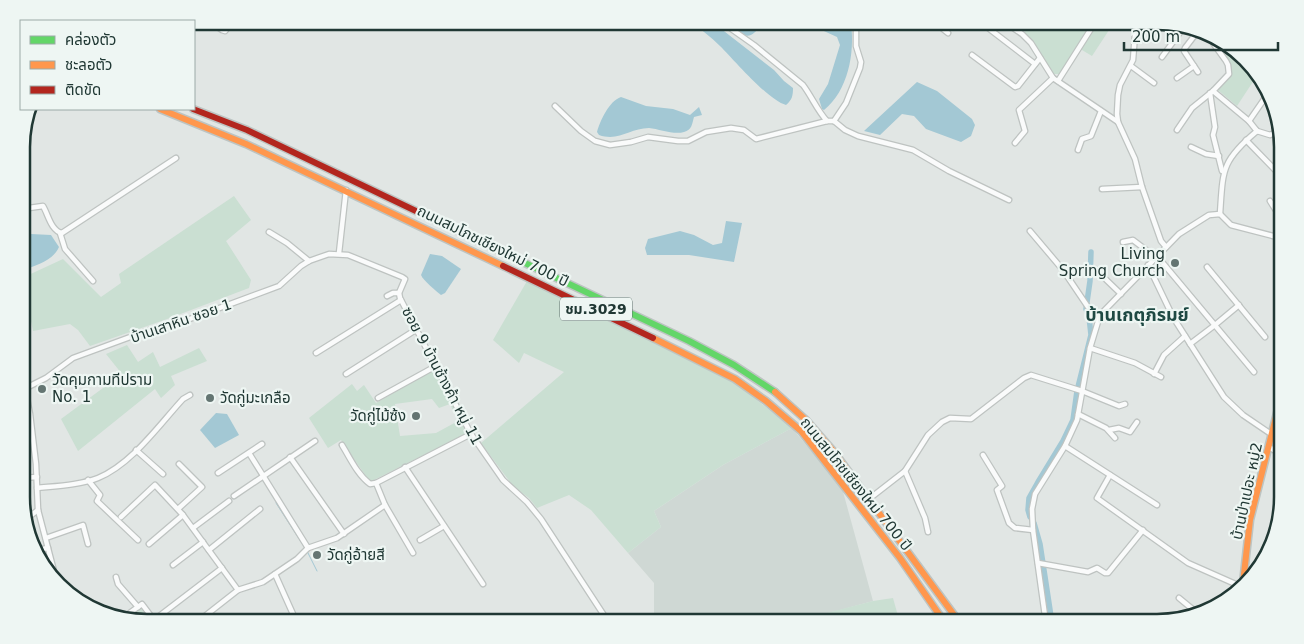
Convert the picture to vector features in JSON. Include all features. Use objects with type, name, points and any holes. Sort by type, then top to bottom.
[{"type":"main road","name":"ถนนสมโภชเชียงใหม่ 700 ปี","points":[[162,110],[246,144],[346,190],[702,361],[735,379],[786,416],[817,450],[900,558],[939,614]]},
{"type":"main road","name":"ถนนสมโภชเชียงใหม่ 700 ปี","points":[[195,110],[247,130],[620,310],[671,332],[739,368],[796,409],[818,433],[954,614]]},
{"type":"main road","name":"บ้านป่าเปอะ หมู่2","points":[[1244,575],[1250,520],[1274,422]]},
{"type":"street","points":[[733,30],[803,85],[816,109],[827,121]]},
{"type":"street","points":[[834,121],[846,103],[860,68],[861,62],[856,46],[856,30]]},
{"type":"street","points":[[944,30],[948,33]]},
{"type":"street","points":[[991,30],[1035,64]]},
{"type":"street","points":[[1016,30],[1027,38],[1053,78],[1118,122]]},
{"type":"street","points":[[1058,81],[1090,30]]},
{"type":"street","points":[[1135,30],[1133,60],[1120,85],[1117,103],[1118,122],[1135,159],[1142,187],[1161,241],[1166,247]]},
{"type":"street","points":[[1162,57],[1180,32]]},
{"type":"street","points":[[1194,36],[1184,51],[1198,72]]},
{"type":"street","points":[[1177,130],[1192,108],[1229,74],[1228,65],[1214,45]]},
{"type":"street","points":[[972,55],[1015,87],[1018,86],[1040,58]]},
{"type":"street","points":[[1131,66],[1154,83]]},
{"type":"street","points":[[1177,78],[1194,66]]},
{"type":"street","points":[[1015,143],[1026,131],[1019,112],[1020,108],[1053,78]]},
{"type":"street","points":[[1211,92],[1249,122],[1256,131],[1270,135],[1273,134]]},
{"type":"street","points":[[1211,92],[1215,127],[1213,135],[1223,172],[1220,214],[1231,225],[1274,236]]},
{"type":"street","points":[[1249,122],[1264,100]]},
{"type":"street","points":[[555,106],[581,131],[595,141],[610,145],[648,137],[688,141],[706,132],[731,128],[744,130],[756,139],[827,121],[834,121],[845,130],[858,136],[913,150],[949,171],[1009,200]]},
{"type":"street","points":[[1078,150],[1082,139],[1091,136],[1101,111]]},
{"type":"street","points":[[1223,172],[1227,162],[1256,131]]},
{"type":"street","points":[[1246,140],[1274,168]]},
{"type":"street","points":[[1191,147],[1206,154],[1220,156]]},
{"type":"street","points":[[60,233],[68,230],[176,158]]},
{"type":"street","points":[[1102,189],[1142,187]]},
{"type":"street","points":[[339,254],[346,190]]},
{"type":"street","points":[[1270,201],[1274,207]]},
{"type":"street","points":[[30,208],[43,206],[54,228],[60,233],[65,249],[93,281]]},
{"type":"street","points":[[1045,614],[1033,530],[1032,509],[1035,494],[1065,446],[1078,414],[1090,348],[1100,315],[1179,234],[1209,215],[1220,214]]},
{"type":"street","points":[[1030,231],[1063,270],[1088,308],[1100,315]]},
{"type":"street","points":[[269,232],[287,243],[309,261]]},
{"type":"street","points":[[1123,242],[1133,240],[1157,256],[1254,372]]},
{"type":"street","name":"บ้านเสาหิน ซอย 1","points":[[30,386],[46,378],[73,358],[152,329],[187,320],[278,286],[294,271],[309,261],[329,254],[339,254]]},
{"type":"street","name":"ซอย 9 บ้านช้างค้า หมู่ 11","points":[[339,254],[367,262],[402,277],[404,282],[399,293],[401,300],[471,434],[503,480],[527,502],[541,520],[603,614]]},
{"type":"street","points":[[1148,265],[1173,317],[1224,397],[1243,414],[1271,434]]},
{"type":"street","points":[[1207,267],[1266,337]]},
{"type":"street","points":[[1096,269],[1121,294]]},
{"type":"street","points":[[387,296],[399,293]]},
{"type":"street","points":[[316,354],[401,300]]},
{"type":"street","points":[[1190,344],[1239,305]]},
{"type":"street","points":[[346,374],[417,328]]},
{"type":"street","points":[[1154,374],[1164,355],[1185,336]]},
{"type":"street","points":[[1090,348],[1135,363],[1161,377]]},
{"type":"street","points":[[378,398],[436,366]]},
{"type":"street","points":[[869,499],[904,471],[928,435],[942,422],[950,418],[970,419],[1024,378],[1031,375],[1082,391],[1119,406],[1125,404]]},
{"type":"street","points":[[37,488],[97,478],[114,470],[136,450],[183,399],[190,395]]},
{"type":"street","points":[[30,414],[38,510],[52,564]]},
{"type":"street","points":[[1078,414],[1109,430],[1115,438]]},
{"type":"street","points":[[1109,430],[1119,428],[1130,432],[1137,422]]},
{"type":"street","points":[[342,445],[370,484],[376,483],[471,434]]},
{"type":"street","points":[[234,496],[315,441]]},
{"type":"street","points":[[218,473],[262,444]]},
{"type":"street","points":[[1065,446],[1157,505]]},
{"type":"street","points":[[1269,447],[1274,450]]},
{"type":"street","points":[[136,450],[163,474]]},
{"type":"street","points":[[249,453],[307,550]]},
{"type":"street","points":[[983,455],[1002,486],[997,490],[1007,520],[1015,528],[1033,530]]},
{"type":"street","points":[[290,457],[344,534]]},
{"type":"street","points":[[178,509],[202,487],[179,464]]},
{"type":"street","points":[[405,467],[483,584]]},
{"type":"street","points":[[904,471],[927,523],[928,532]]},
{"type":"street","points":[[1110,475],[1097,498],[1188,563],[1235,584]]},
{"type":"street","points":[[30,477],[36,477]]},
{"type":"street","points":[[88,480],[100,495],[97,501],[138,540]]},
{"type":"street","points":[[376,483],[385,505],[413,553]]},
{"type":"street","points":[[121,518],[155,485],[183,515],[238,590]]},
{"type":"street","points":[[193,528],[229,501]]},
{"type":"street","points":[[207,614],[238,590],[263,582],[307,550],[344,534],[385,505]]},
{"type":"street","points":[[209,550],[260,508]]},
{"type":"street","points":[[32,515],[38,510]]},
{"type":"street","points":[[149,544],[183,515]]},
{"type":"street","points":[[46,538],[83,526],[88,544]]},
{"type":"street","points":[[420,540],[444,526]]},
{"type":"street","points":[[1038,563],[1088,572],[1097,568],[1108,573],[1144,530]]},
{"type":"street","points":[[173,565],[203,542]]},
{"type":"street","points":[[43,549],[48,548]]},
{"type":"street","points":[[162,614],[222,568]]},
{"type":"street","points":[[274,574],[293,614]]},
{"type":"street","points":[[116,577],[118,584],[138,608]]},
{"type":"street","points":[[1179,598],[1192,609]]},
{"type":"street","points":[[131,613],[142,604],[150,614]]},
{"type":"shaded area","points":[[792,428],[842,488],[873,601],[825,614],[654,614],[654,583],[628,553],[661,527],[654,511],[723,465]]},
{"type":"green space","points":[[1026,30],[1109,30],[1092,56],[1077,47],[1059,74],[1054,74],[1033,42],[1024,33]]},
{"type":"green space","points":[[1216,46],[1240,64],[1253,81],[1237,106],[1218,90],[1230,75],[1229,63]]},
{"type":"green space","points":[[234,196],[251,220],[226,241],[251,280],[249,288],[90,346],[78,330],[70,324],[33,331],[30,317],[30,274],[63,259],[101,297],[121,283],[119,274]]},
{"type":"green space","points":[[527,281],[707,368],[738,385],[792,428],[723,465],[654,511],[661,527],[628,553],[591,510],[569,495],[537,508],[529,498],[513,486],[481,443],[564,372],[524,353],[519,363],[493,340]]},
{"type":"green space","points":[[127,345],[138,362],[153,352],[160,367],[199,348],[207,361],[171,376],[175,385],[161,398],[155,389],[78,451],[61,419],[122,374],[106,354]]},
{"type":"green space","points":[[435,369],[467,433],[370,482],[341,440],[328,448],[309,418],[352,384],[357,391],[364,385],[376,403]],"holes":[[[432,399],[439,408],[450,404],[458,421],[436,433],[400,436],[395,404]]]},
{"type":"green space","points":[[893,598],[897,614],[823,614],[873,601]]},
{"type":"green space","points":[[141,608],[145,614],[134,613]]},
{"type":"water","points":[[702,30],[723,30],[774,70],[793,88],[790,101],[786,105],[770,96]]},
{"type":"water","points":[[738,30],[757,30],[747,36]]},
{"type":"water","points":[[822,30],[852,30],[851,59],[839,93],[824,110],[819,99],[828,84],[840,45],[837,37]]},
{"type":"water","points":[[917,82],[937,91],[972,119],[975,125],[971,136],[961,142],[926,129],[914,116],[902,114],[880,135],[864,131]]},
{"type":"water","points":[[621,97],[646,106],[673,109],[690,115],[699,107],[702,115],[694,117],[690,128],[680,133],[649,128],[613,137],[599,135],[597,132],[600,122],[613,103]]},
{"type":"water","points":[[726,221],[742,223],[734,262],[689,255],[647,255],[645,248],[648,239],[680,231],[694,235],[713,245],[722,243]]},
{"type":"water","points":[[30,234],[51,235],[59,247],[48,259],[30,268]]},
{"type":"water","points":[[430,254],[442,256],[461,269],[445,293],[441,295],[421,275]]},
{"type":"water","points":[[216,413],[227,414],[239,435],[215,448],[200,430]]},
{"type":"waterway","points":[[1030,517],[1028,510],[1029,498],[1063,441],[1073,420],[1077,391],[1091,335],[1086,309],[1090,281],[1091,252]]},
{"type":"waterway","points":[[276,503],[305,548]]},
{"type":"waterway","points":[[1034,523],[1040,544],[1051,614]]},
{"type":"waterway","points":[[307,551],[317,571]]},
{"type":"traffic: fast","points":[[443,224],[689,341],[734,365],[775,392]]},
{"type":"traffic: slow","points":[[162,110],[246,144],[503,266]]},
{"type":"traffic: slow","points":[[653,338],[735,379],[766,401],[801,431],[900,558],[939,614]]},
{"type":"traffic: slow","points":[[775,392],[806,420],[834,452],[953,614]]},
{"type":"traffic: slow","points":[[1244,575],[1250,520],[1274,425]]},
{"type":"traffic: jam","points":[[195,110],[247,130],[443,224]]},
{"type":"traffic: jam","points":[[503,266],[653,338]]},
{"type":"place","name":"Living Spring Church","points":[[1175,263]]},
{"type":"place","name":"วัดคุมกามทีปราม No. 1","points":[[42,389]]},
{"type":"place","name":"วัดกู่มะเกลือ","points":[[210,398]]},
{"type":"place","name":"วัดกู่ไม้ซ้ง","points":[[416,416]]},
{"type":"place","name":"วัดกู่อ้ายสี","points":[[317,555]]},
{"type":"district","name":"บ้านเกตุภิรมย์","points":[[1137,314]]}]
